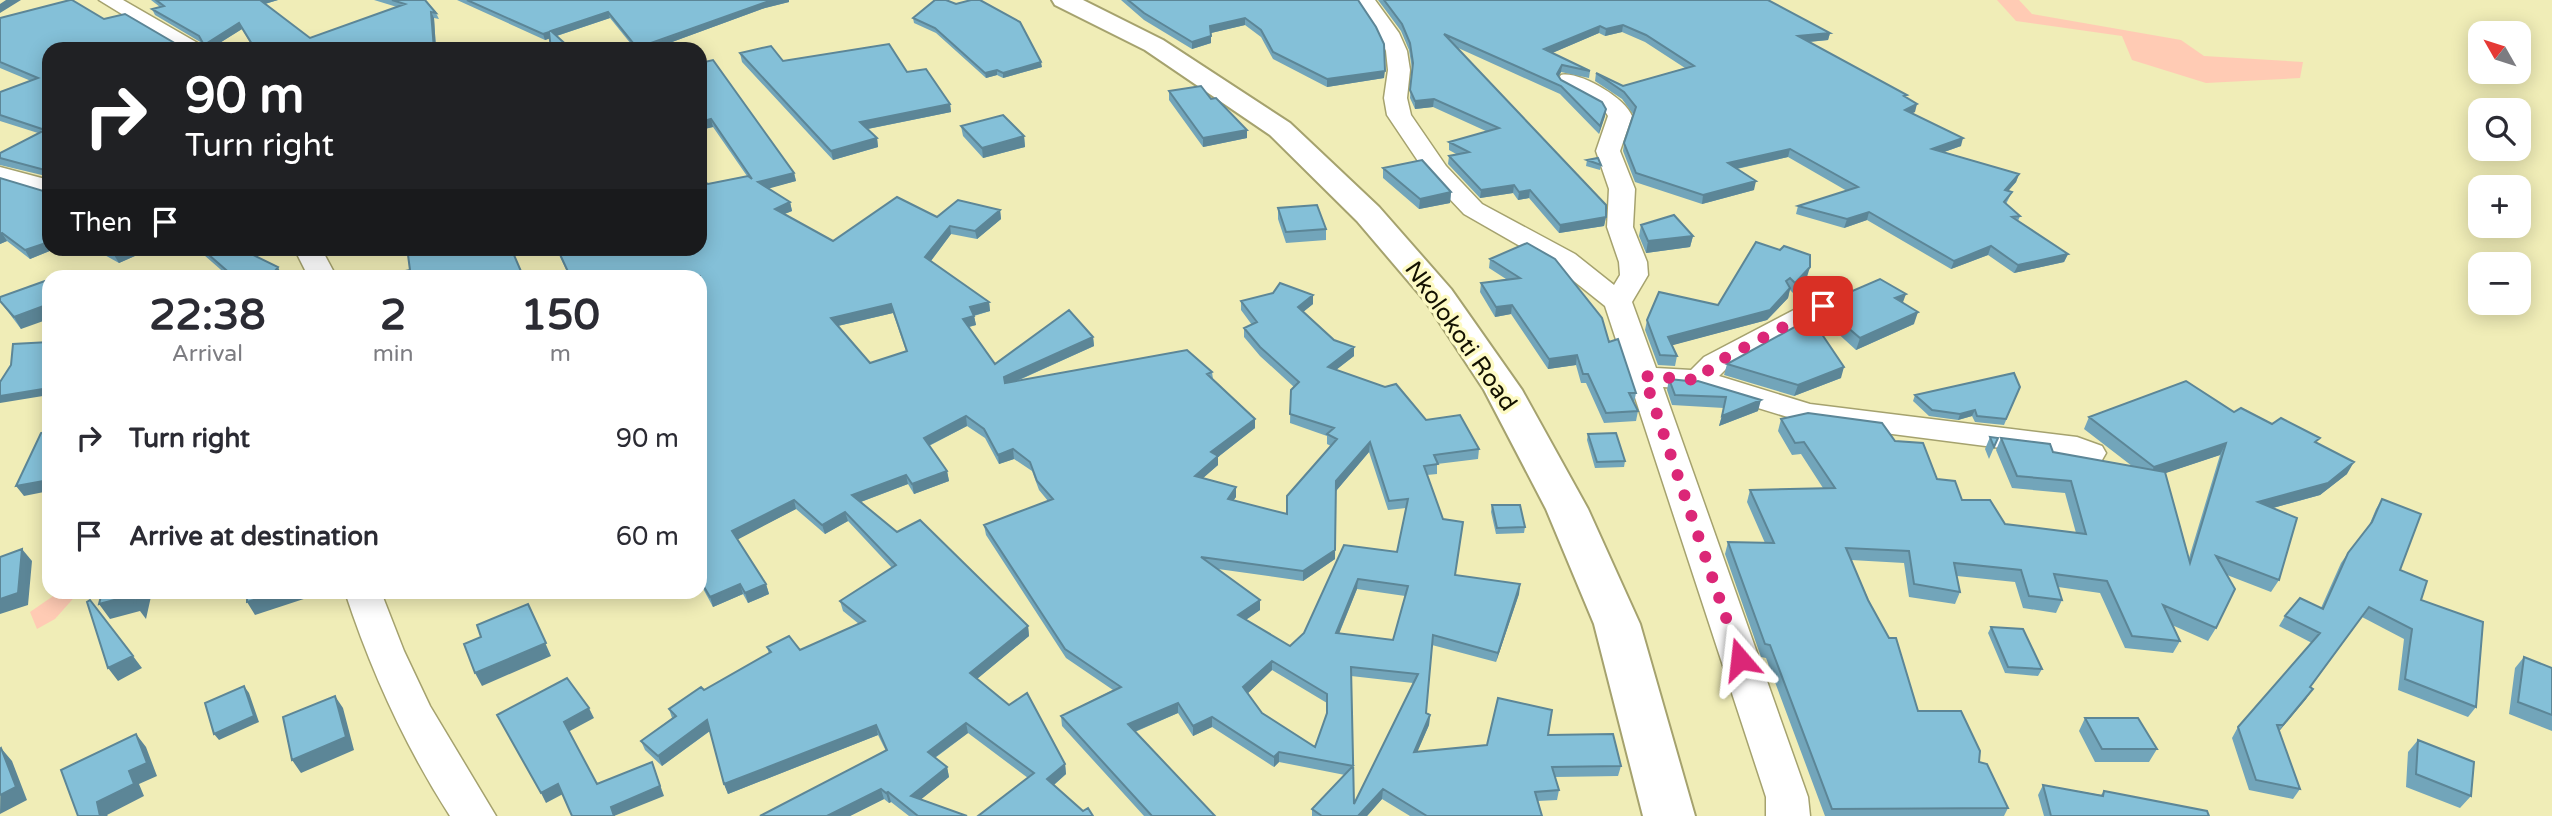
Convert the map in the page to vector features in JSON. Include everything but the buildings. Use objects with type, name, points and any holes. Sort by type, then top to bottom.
[{"type":"main road","name":"Nkolokoti Road","points":[[1064,0],[1154,45],[1280,129],[1368,214],[1439,296],[1503,390],[1567,509],[1617,624],[1669,816]]},
{"type":"street","points":[[109,0],[182,42]]},
{"type":"street","points":[[1365,0],[1388,33],[1397,57],[1400,69],[1395,105],[1399,115],[1446,182],[1474,209],[1565,260],[1618,302],[1787,797],[1788,816]]},
{"type":"street","points":[[1569,80],[1611,103],[1620,116],[1608,151],[1622,189],[1620,227],[1633,262],[1634,275],[1618,302]]},
{"type":"street","points":[[0,174],[42,186]]},
{"type":"street","points":[[307,256],[317,270]]},
{"type":"street","points":[[1699,380],[1715,363],[1823,306]]},
{"type":"street","points":[[1644,376],[1699,380],[1807,413],[2077,447],[2090,453]]},
{"type":"street","points":[[366,599],[400,688],[454,787],[474,816]]},
{"type":"shaded area","points":[[1997,0],[2019,0],[2032,14],[2181,40],[2204,56],[2303,62],[2300,78],[2206,83],[2132,60],[2122,36],[2016,21]]},
{"type":"shaded area","points":[[49,599],[73,599],[55,619],[37,629],[30,612]]},
{"type":"route","points":[[1740,659],[1644,376],[1699,380],[1715,363],[1823,306]]}]
